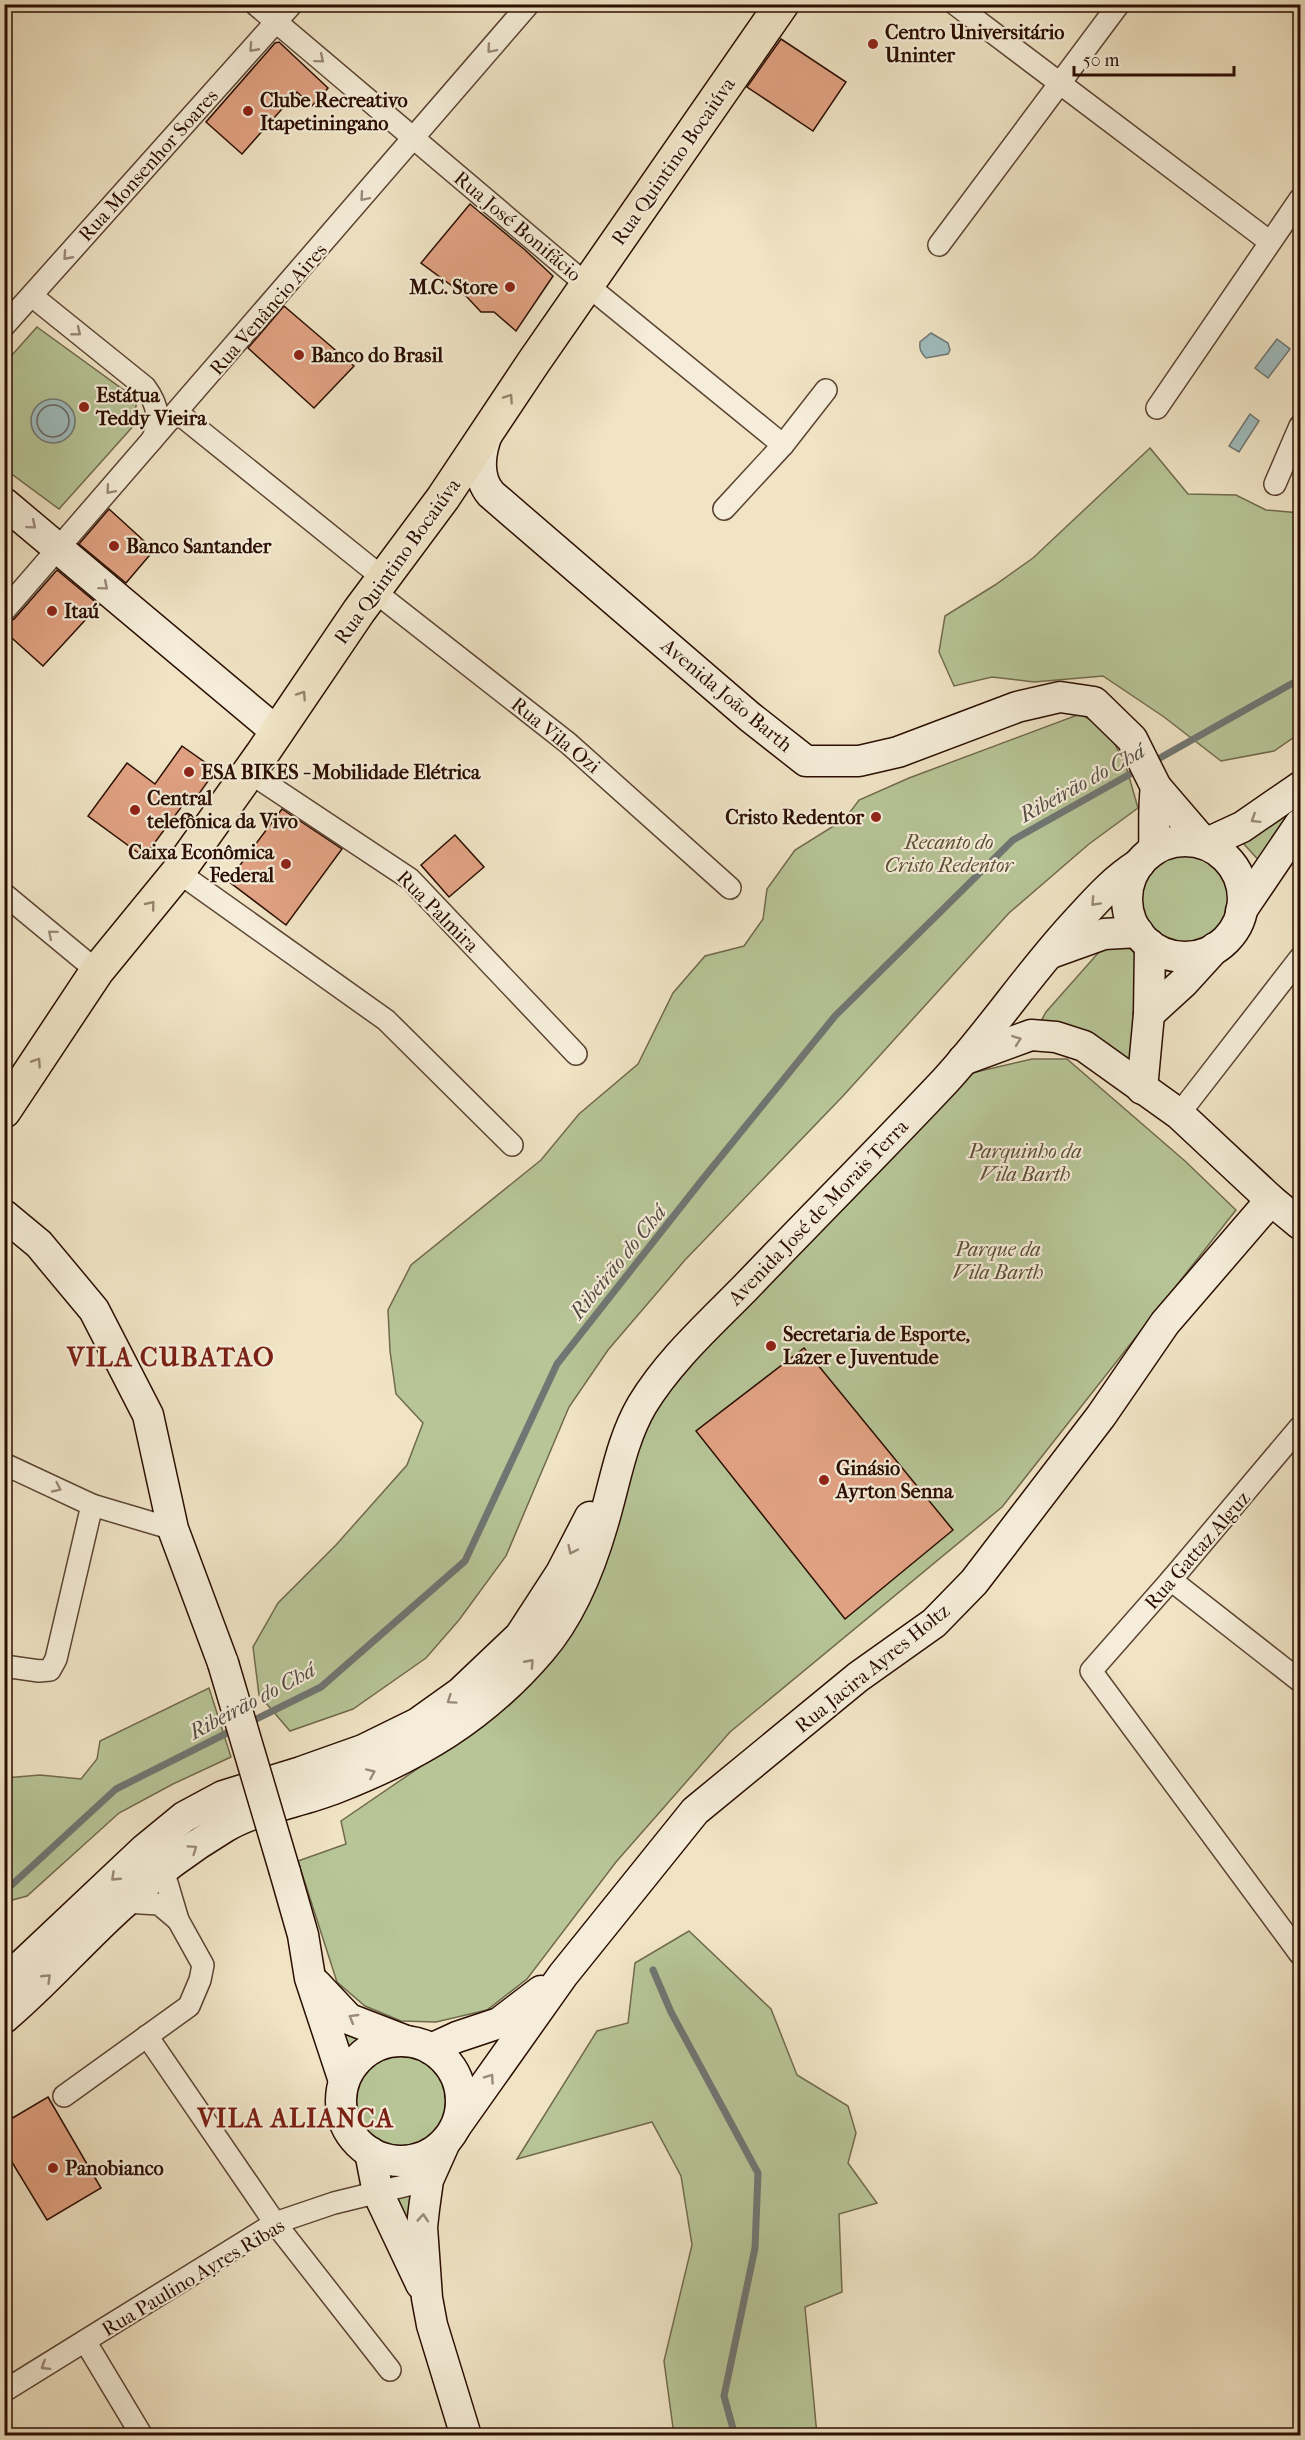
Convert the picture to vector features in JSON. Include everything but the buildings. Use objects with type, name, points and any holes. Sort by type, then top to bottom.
[{"type":"main road","name":"Rua Quintino Bocaiúva","points":[[4,1111],[98,971],[178,872],[442,498],[782,4]]},
{"type":"main road","name":"Avenida João Barth","points":[[490,427],[480,460],[485,487],[491,494],[750,717],[806,761],[859,761],[898,752],[1017,707],[1060,697],[1094,702],[1132,739],[1156,787]]},
{"type":"main road","points":[[442,498],[464,491],[491,494]]},
{"type":"main road","points":[[4,502],[277,732]]},
{"type":"main road","points":[[1149,1014],[1226,939],[1237,924],[1241,910],[1242,888],[1235,869],[1222,854],[1205,844],[1156,787]]},
{"type":"main road","points":[[1147,857],[1155,818],[1153,809],[1156,787]]},
{"type":"main road","points":[[1217,947],[1194,956],[1176,956],[1158,951],[1132,925],[1127,907],[1127,887],[1147,857],[1166,844],[1185,840],[1205,844],[1242,827],[1300,787]]},
{"type":"main road","points":[[1241,910],[1300,824]]},
{"type":"main road","name":"Avenida José de Morais Terra","points":[[4,2018],[124,1902],[160,1872],[229,1824],[298,1799],[333,1790],[424,1749],[484,1707],[512,1682],[544,1646],[570,1609],[603,1525],[634,1421],[640,1408],[668,1369],[713,1320],[829,1204],[963,1060],[1045,955],[1117,878],[1147,857]]},
{"type":"main road","points":[[1045,955],[1104,934],[1144,939]]},
{"type":"main road","points":[[1143,1089],[1149,1014],[1144,939]]},
{"type":"main road","points":[[963,1060],[1031,1035],[1056,1037],[1084,1046],[1179,1114],[1300,1224]]},
{"type":"main road","name":"Rua Jacira Ayres Holtz","points":[[563,1975],[695,1811],[858,1677],[933,1623],[974,1582],[1101,1416],[1165,1323],[1271,1200]]},
{"type":"main road","points":[[4,1215],[39,1244],[94,1310],[148,1415],[173,1529],[223,1663],[303,1935],[310,1978],[344,2081]]},
{"type":"main road","name":"Avenida José de Morais Terra","points":[[4,1982],[145,1849],[184,1817],[223,1796],[302,1773],[363,1750],[418,1723],[460,1693],[520,1636],[561,1573],[583,1526],[614,1483]]},
{"type":"main road","points":[[563,1975],[450,2134],[429,2154],[409,2161],[389,2160],[370,2152],[354,2139],[344,2121],[341,2101],[344,2081],[354,2063],[369,2049],[387,2042],[419,2045],[499,2023],[563,1975]]},
{"type":"main road","points":[[310,1978],[349,2019],[419,2045],[441,2056],[453,2070],[460,2088],[461,2107],[428,2180],[423,2227],[427,2298],[432,2325],[466,2436]]},
{"type":"main road","points":[[370,2152],[378,2193],[427,2298]]},
{"type":"street","name":"Rua José Bonifácio","points":[[255,4],[587,285],[783,445]]},
{"type":"street","name":"Rua Monsenhor Soares","points":[[4,326],[292,4]]},
{"type":"street","name":"Rua Venâncio Aires","points":[[4,611],[529,4]]},
{"type":"street","points":[[955,4],[1270,242]]},
{"type":"street","points":[[939,245],[1119,4]]},
{"type":"street","points":[[1157,408],[1300,199]]},
{"type":"street","points":[[32,296],[145,387],[158,411],[155,434],[148,446]]},
{"type":"street","points":[[724,509],[783,445],[826,390]]},
{"type":"street","name":"Rua Vila Ozi","points":[[177,413],[568,743],[730,888]]},
{"type":"street","points":[[1275,484],[1300,426]]},
{"type":"street","name":"Rua Palmira","points":[[249,772],[410,879],[576,1054]]},
{"type":"street","points":[[178,872],[386,1020],[512,1144]]},
{"type":"street","points":[[4,894],[98,971]]},
{"type":"street","points":[[1179,1114],[1300,958]]},
{"type":"street","name":"Rua Gattaz Alguz","points":[[1300,1427],[1172,1580],[1091,1671],[1300,1954]]},
{"type":"street","points":[[4,1464],[92,1505],[173,1529]]},
{"type":"street","points":[[4,1666],[39,1671],[50,1670],[56,1659],[92,1505]]},
{"type":"street","points":[[1172,1580],[1300,1682]]},
{"type":"street","points":[[64,2096],[189,2006],[200,1980],[203,1965],[178,1920],[167,1883],[160,1872]]},
{"type":"street","points":[[124,1902],[159,1904],[178,1920]]},
{"type":"street","points":[[147,2036],[275,2223],[390,2370]]},
{"type":"street","name":"Rua Paulino Ayres Ribas","points":[[4,2391],[275,2223],[334,2203],[428,2180]]},
{"type":"street","points":[[85,2341],[142,2436]]},
{"type":"green space","points":[[37,327],[136,399],[136,423],[59,509],[5,469],[4,364]]},
{"type":"green space","points":[[1150,448],[1188,494],[1236,495],[1266,510],[1300,513],[1300,733],[1274,751],[1221,761],[1164,717],[1103,676],[1034,682],[992,677],[954,686],[939,652],[945,616],[1033,558]]},
{"type":"green space","name":"Recanto do Cristo Redentor","points":[[1080,714],[1107,729],[1126,766],[1138,808],[1089,844],[1009,913],[843,1096],[685,1260],[608,1350],[569,1407],[506,1556],[459,1620],[426,1658],[353,1709],[290,1731],[259,1695],[253,1647],[278,1603],[336,1545],[407,1465],[423,1423],[396,1394],[390,1351],[388,1310],[411,1265],[541,1160],[579,1114],[638,1064],[673,993],[705,956],[744,946],[763,919],[767,889],[795,850],[845,819],[859,800],[909,778]]},
{"type":"green space","points":[[1300,804],[1300,818],[1264,866],[1241,841]]},
{"type":"green space","points":[[1184,854],[1209,861],[1221,873],[1228,898],[1221,923],[1209,935],[1184,942],[1159,935],[1147,923],[1140,898],[1147,873],[1159,861]]},
{"type":"green space","points":[[1108,945],[1130,949],[1136,955],[1141,968],[1129,1067],[1040,1023],[1046,1012],[1099,952]]},
{"type":"green space","points":[[1032,1059],[1067,1059],[1185,1161],[1236,1210],[1002,1507],[730,1732],[616,1862],[527,1979],[487,2010],[436,2022],[401,2021],[365,2006],[337,1982],[298,1861],[346,1844],[341,1821],[480,1726],[663,1399],[779,1260],[963,1075]]},
{"type":"green space","points":[[209,1688],[231,1757],[119,1813],[27,1896],[5,1902],[5,1778],[40,1775],[81,1779],[97,1759],[100,1741]]},
{"type":"green space","points":[[689,1931],[771,2009],[797,2075],[848,2106],[856,2133],[848,2163],[877,2203],[839,2214],[842,2292],[805,2307],[817,2435],[674,2435],[664,2361],[692,2245],[681,2176],[652,2122],[517,2159],[597,2031],[628,2023],[635,1963]]},
{"type":"green space","points":[[330,2010],[370,2038],[347,2060]]},
{"type":"green space","points":[[400,2049],[419,2053],[435,2063],[445,2079],[449,2098],[445,2117],[435,2133],[419,2143],[400,2147],[381,2143],[365,2133],[355,2117],[351,2098],[355,2079],[365,2063],[381,2053]]},
{"type":"green space","points":[[418,2189],[417,2260],[394,2198]]},
{"type":"water","points":[[931,333],[948,343],[950,350],[948,354],[926,358],[920,349],[920,342]]},
{"type":"water","points":[[1277,339],[1290,349],[1268,378],[1255,368]]},
{"type":"water","points":[[53,399],[69,405],[75,421],[69,437],[53,443],[37,437],[31,421],[37,405]]},
{"type":"water","points":[[1250,414],[1259,421],[1239,452],[1229,446]]},
{"type":"waterway","name":"Ribeirão do Chá","points":[[1151,763],[1300,679]]},
{"type":"waterway","name":"Ribeirão do Chá","points":[[248,1723],[321,1687],[465,1561],[557,1364],[835,1016],[1013,840],[1139,769]]},
{"type":"waterway","name":"Ribeirão do Chá","points":[[4,1892],[116,1789],[235,1729]]},
{"type":"waterway","points":[[653,1970],[671,2012],[758,2173],[755,2248],[724,2396],[735,2436]]},
{"type":"place","name":"Centro Universitário Uninter","points":[[873,44]]},
{"type":"place","name":"Clube Recreativo Itapetiningano","points":[[248,111]]},
{"type":"place","name":"M.C. Store","points":[[510,287]]},
{"type":"place","name":"Banco do Brasil","points":[[299,355]]},
{"type":"place","name":"Estátua Teddy Vieira","points":[[84,407]]},
{"type":"place","name":"Banco Santander","points":[[114,546]]},
{"type":"place","name":"Itaú","points":[[52,611]]},
{"type":"place","name":"ESA BIKES - Mobilidade Elétrica","points":[[189,772]]},
{"type":"place","name":"Central telefônica da Vivo","points":[[135,810]]},
{"type":"place","name":"Cristo Redentor","points":[[876,817]]},
{"type":"place","name":"Caixa Econômica Federal","points":[[286,864]]},
{"type":"place","name":"Secretaria de Esporte, Lazer e Juventude","points":[[771,1346]]},
{"type":"place","name":"Ginásio Ayrton Senna","points":[[824,1480]]},
{"type":"place","name":"Panobianco","points":[[53,2168]]},
{"type":"district","name":"VILA CUBATAO","points":[[171,1357]]},
{"type":"district","name":"VILA ALIANCA","points":[[296,2118]]},
{"type":"park label","name":"Parquinho da Vila Barth","points":[[1025,1162]]},
{"type":"park label","name":"Parque da Vila Barth","points":[[998,1260]]}]
